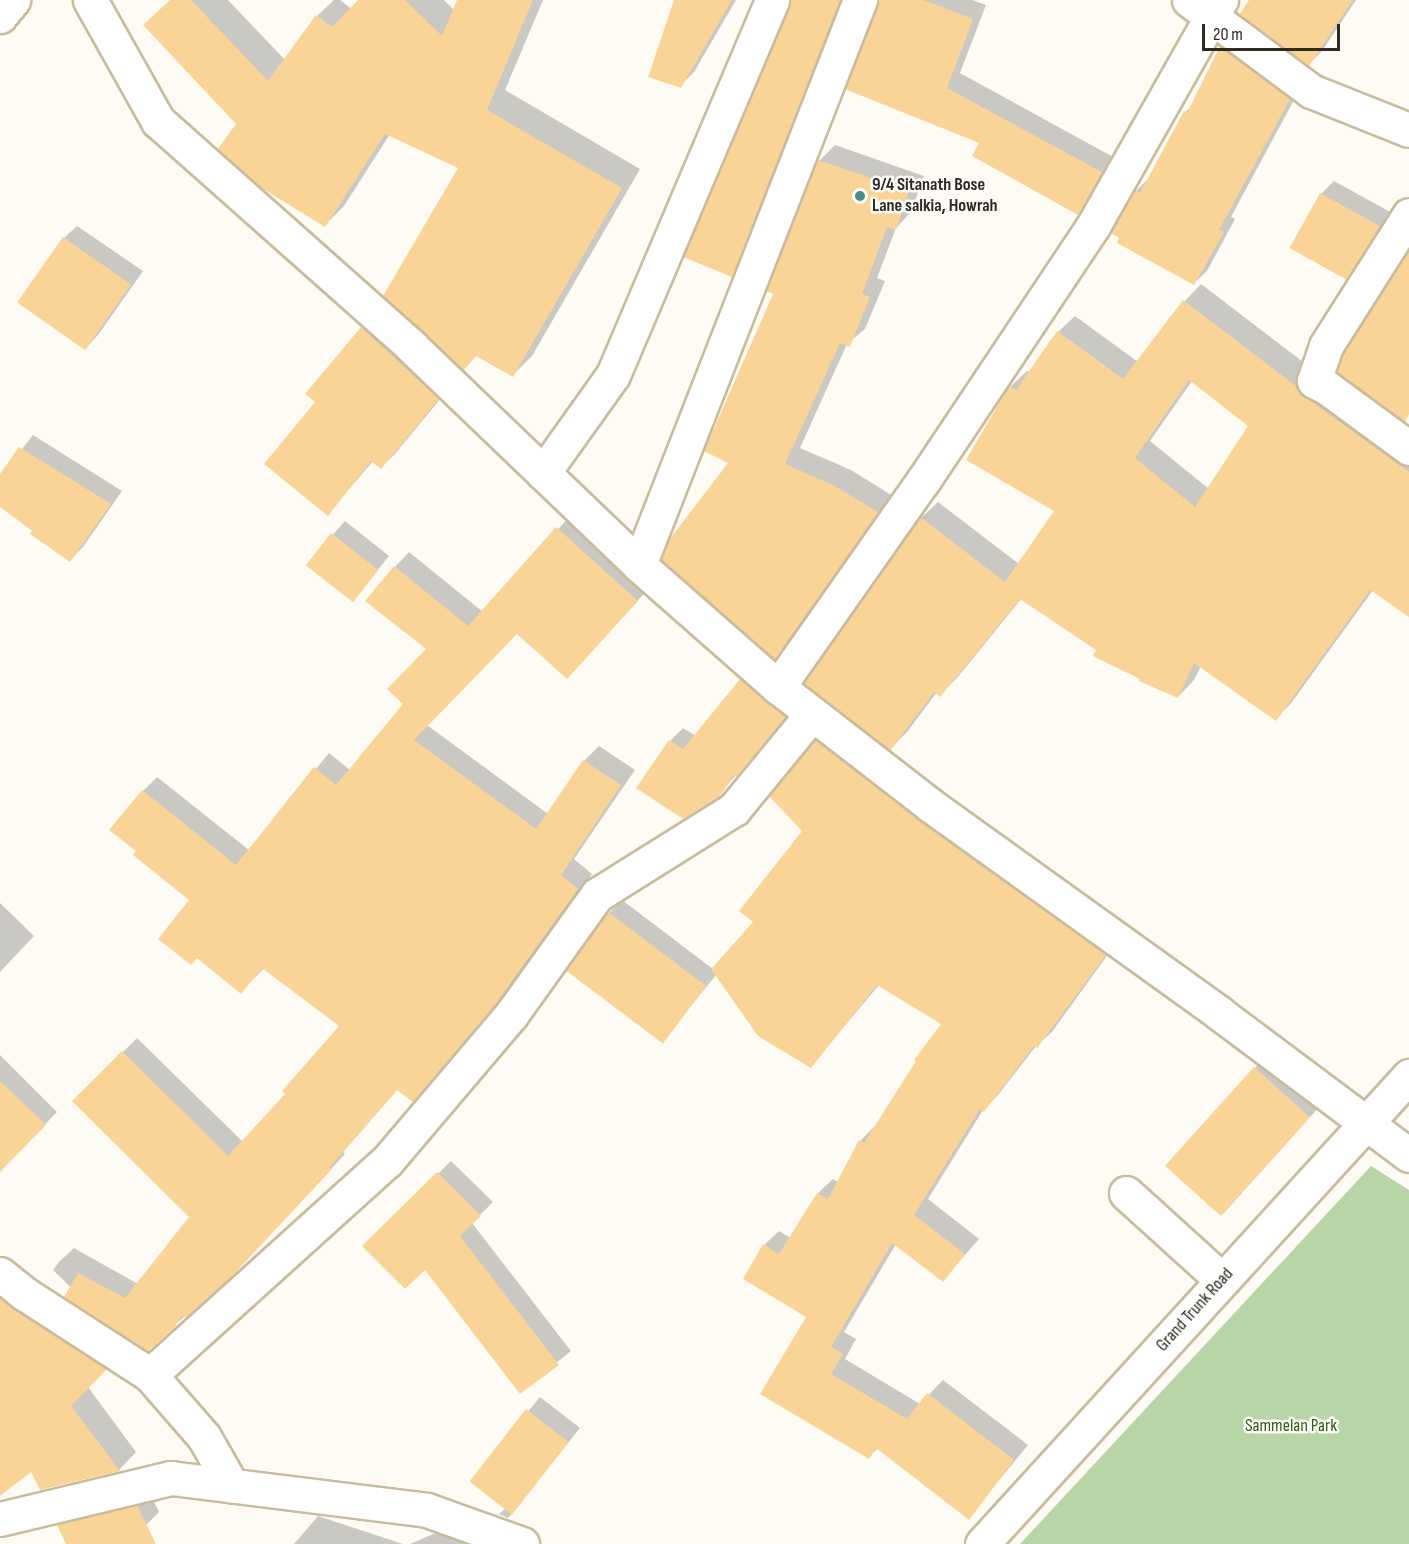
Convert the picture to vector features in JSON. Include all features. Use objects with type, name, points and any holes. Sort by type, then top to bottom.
[{"type":"street","points":[[0,16],[13,0]]},
{"type":"street","points":[[90,0],[158,121],[411,345],[639,565],[778,687],[930,805],[1409,1155]]},
{"type":"street","points":[[543,472],[613,375],[772,0]]},
{"type":"street","points":[[639,565],[860,0]]},
{"type":"street","points":[[778,687],[924,481],[1093,226],[1207,6],[1311,92],[1409,130]]},
{"type":"street","points":[[1409,215],[1326,346],[1314,381],[1326,387],[1409,448]]},
{"type":"street","points":[[150,1375],[387,1161],[511,1015],[597,895],[734,809],[812,714]]},
{"type":"street","name":"Grand Trunk Road","points":[[982,1544],[1409,1076]]},
{"type":"street","points":[[1126,1193],[1222,1280]]},
{"type":"street","points":[[0,1274],[25,1294],[150,1375],[204,1437],[232,1486]]},
{"type":"street","points":[[0,1519],[171,1478],[428,1510],[522,1544]]},
{"type":"green space","name":"Sammelan Park","points":[[1371,1166],[1409,1190],[1409,1544],[1020,1544]]},
{"type":"building","points":[[170,0],[191,0],[268,81],[316,15],[332,27],[358,0],[405,0],[442,36],[457,0],[533,0],[487,110],[622,188],[513,377],[476,356],[464,370],[383,296],[458,168],[385,134],[325,227],[260,187],[218,149],[236,124],[143,25]]},
{"type":"building","points":[[674,0],[732,0],[681,88],[648,77]]},
{"type":"building","points":[[790,0],[840,0],[732,277],[683,257]]},
{"type":"building","points":[[878,0],[923,0],[973,19],[947,88],[1102,172],[1078,215],[972,156],[979,143],[845,89]]},
{"type":"building","points":[[1249,0],[1353,0],[1309,66],[1240,14]]},
{"type":"building","points":[[1220,46],[1290,99],[1219,230],[1224,232],[1194,285],[1117,243],[1119,238],[1111,233],[1135,190],[1140,193],[1184,111],[1187,113]]},
{"type":"building","points":[[818,160],[909,191],[896,230],[887,227],[862,294],[870,297],[850,347],[840,343],[785,464],[835,486],[878,512],[775,659],[661,560],[669,540],[728,463],[704,451],[773,294],[766,291]]},
{"type":"building","points":[[1320,193],[1379,226],[1349,281],[1289,248]]},
{"type":"building","points":[[63,237],[131,285],[85,350],[17,303]]},
{"type":"building","points":[[1409,250],[1409,414],[1405,422],[1337,372],[1343,354]]},
{"type":"building","points":[[1183,300],[1296,386],[1305,397],[1409,472],[1409,617],[1370,590],[1276,721],[1194,663],[1178,698],[1139,681],[1140,679],[1093,656],[1096,650],[1020,599],[940,697],[934,692],[890,751],[804,683],[920,517],[1005,582],[1054,511],[966,460],[1009,386],[1016,390],[1057,331],[1123,379]],"holes":[[[1189,380],[1248,426],[1195,507],[1135,458]]]},
{"type":"building","points":[[361,327],[439,399],[381,469],[371,461],[328,516],[264,464],[315,402],[305,394]]},
{"type":"building","points":[[19,447],[111,504],[70,562],[30,534],[32,530],[0,507],[0,474]]},
{"type":"building","points":[[556,527],[638,601],[567,679],[517,634],[414,740],[536,829],[583,760],[621,785],[561,875],[578,889],[496,1003],[413,1102],[397,1090],[330,1167],[332,1169],[233,1275],[186,1318],[182,1315],[175,1327],[148,1351],[64,1297],[78,1273],[125,1298],[189,1217],[72,1101],[122,1051],[228,1156],[285,1094],[282,1091],[339,1026],[262,968],[241,994],[197,958],[191,965],[158,939],[189,900],[133,855],[136,851],[109,830],[142,790],[236,865],[314,767],[336,785],[403,704],[387,689],[426,649],[365,601],[394,566],[468,626]]},
{"type":"building","points":[[331,533],[378,570],[353,602],[306,565]]},
{"type":"building","points":[[740,679],[786,717],[736,777],[734,775],[720,796],[683,819],[636,788],[669,740],[683,749]]},
{"type":"building","points":[[815,740],[919,820],[1106,955],[1037,1048],[1034,1046],[984,1112],[980,1109],[914,1215],[965,1254],[943,1282],[892,1243],[831,1347],[843,1354],[831,1374],[907,1419],[927,1393],[1014,1460],[969,1520],[876,1448],[869,1459],[760,1394],[806,1317],[743,1279],[763,1244],[779,1254],[817,1193],[828,1199],[859,1140],[864,1143],[916,1061],[914,1060],[941,1024],[877,985],[811,1068],[758,1036],[711,969],[753,922],[739,911],[802,831],[769,796]]},
{"type":"building","points":[[608,912],[706,986],[663,1044],[565,970]]},
{"type":"building","points":[[1254,1067],[1310,1117],[1221,1216],[1165,1166]]},
{"type":"building","points":[[0,1081],[46,1125],[0,1172]]},
{"type":"building","points":[[437,1172],[481,1216],[460,1236],[559,1365],[520,1394],[425,1270],[405,1289],[362,1246]]},
{"type":"building","points":[[0,1298],[107,1369],[71,1406],[120,1471],[40,1490],[31,1472],[0,1496]]},
{"type":"building","points":[[526,1409],[569,1442],[512,1515],[469,1481]]},
{"type":"building","points":[[137,1505],[156,1544],[66,1544],[57,1525]]},
{"type":"place","name":"9/4 Sitanath Bose Lane salkia, Howrah","points":[[860,196]]}]
